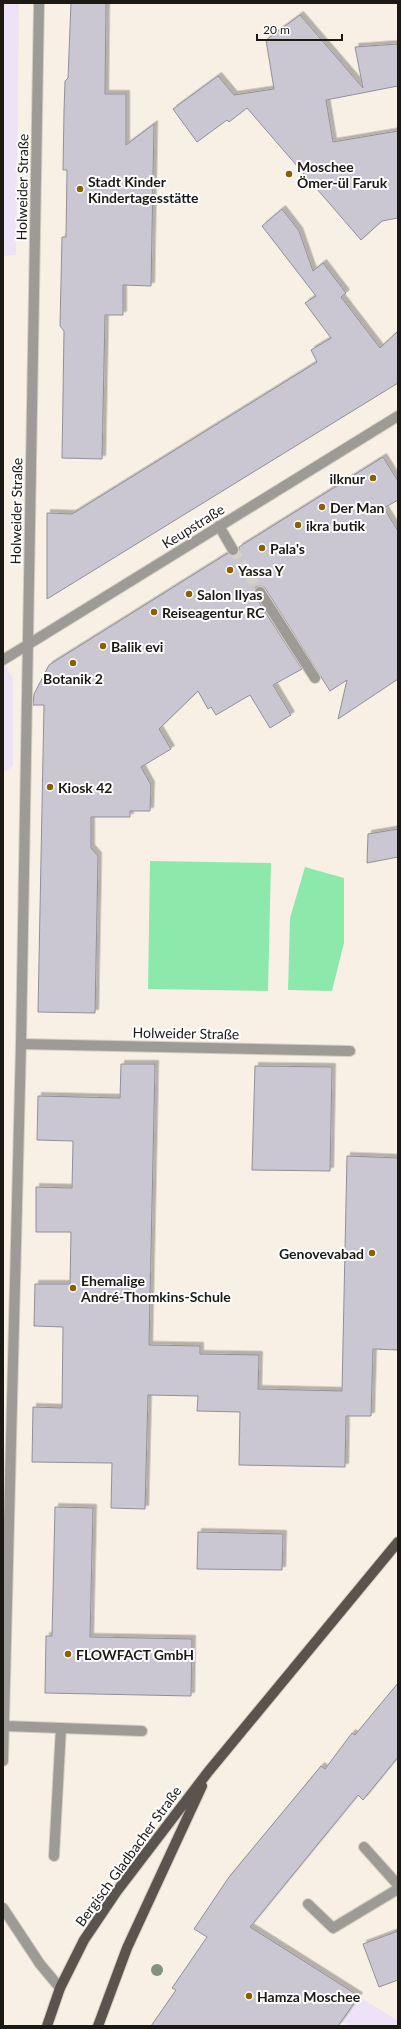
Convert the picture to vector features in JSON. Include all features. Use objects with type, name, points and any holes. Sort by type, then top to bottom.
[{"type":"main road","name":"Bergisch Gladbacher Straße","points":[[47,2026],[60,1988],[84,1940],[116,1891],[208,1772],[398,1542]]},
{"type":"main road","name":"Bergisch Gladbacher Straße","points":[[98,2026],[127,1948],[208,1772]]},
{"type":"street","name":"Holweider Straße","points":[[3,1761],[21,1044],[39,3]]},
{"type":"street","name":"Keupstraße","points":[[3,660],[398,416]]},
{"type":"street","points":[[219,526],[233,550]]},
{"type":"street","points":[[260,592],[315,678]]},
{"type":"street","name":"Holweider Straße","points":[[21,1044],[350,1050]]},
{"type":"street","points":[[5,1726],[142,1731]]},
{"type":"street","points":[[54,1856],[61,1728]]},
{"type":"street","points":[[364,1847],[398,1886]]},
{"type":"street","points":[[308,1904],[333,1928],[398,1889]]},
{"type":"street","points":[[3,1908],[40,1964],[60,1988]]},
{"type":"shaded area","points":[[3,3],[19,3],[16,255],[3,256]]},
{"type":"shaded area","points":[[3,662],[13,678],[13,766],[3,773]]},
{"type":"shaded area","points":[[360,1997],[398,2021],[398,2026],[350,2026],[342,2021]]},
{"type":"green space","points":[[150,861],[271,863],[268,991],[148,989]]},
{"type":"green space","points":[[305,867],[344,878],[344,943],[332,991],[288,990],[290,918]]},
{"type":"building","points":[[71,3],[106,3],[105,94],[126,94],[126,145],[154,124],[151,286],[123,285],[123,315],[105,315],[102,459],[62,458],[64,331],[60,326],[62,237],[66,237],[67,170],[63,170],[64,111],[65,81],[68,78]]},
{"type":"building","points":[[300,15],[363,88],[355,47],[398,44],[398,86],[326,100],[333,142],[398,131],[398,218],[382,221],[361,240],[247,108],[229,122],[227,120],[197,142],[173,109],[218,76],[234,95],[274,89],[266,40]]},
{"type":"building","points":[[282,209],[299,231],[313,271],[323,263],[346,293],[341,297],[380,348],[398,331],[398,383],[47,599],[47,513],[72,514],[317,362],[311,350],[331,338],[305,303],[316,296],[262,226]]},
{"type":"building","points":[[383,457],[398,481],[398,500],[384,508],[398,531],[398,679],[338,719],[347,680],[330,691],[265,588],[260,586],[256,587],[254,592],[255,596],[302,669],[273,685],[291,715],[270,728],[250,695],[216,715],[211,707],[208,709],[198,691],[159,729],[171,749],[141,767],[151,785],[150,811],[130,811],[130,817],[91,817],[91,848],[98,856],[95,1013],[38,1012],[44,705],[33,705],[34,694],[49,665],[228,553],[233,556],[237,555],[239,547]]},
{"type":"building","points":[[398,829],[398,857],[367,863],[368,834]]},
{"type":"building","name":"Ehemalige André-Thomkins-Schule","points":[[121,1064],[155,1064],[149,1345],[200,1346],[200,1354],[259,1355],[258,1389],[342,1391],[347,1156],[398,1158],[398,1350],[373,1349],[371,1416],[346,1416],[345,1467],[239,1465],[240,1412],[197,1411],[198,1396],[148,1395],[145,1509],[111,1508],[112,1463],[32,1462],[33,1407],[62,1408],[63,1327],[34,1326],[35,1284],[70,1284],[71,1232],[36,1232],[36,1187],[72,1188],[73,1141],[37,1140],[38,1096],[120,1098]]},
{"type":"building","points":[[255,1066],[332,1067],[330,1171],[252,1170]]},
{"type":"building","points":[[55,1507],[93,1508],[90,1637],[192,1639],[191,1696],[45,1693],[46,1636],[52,1636]]},
{"type":"building","points":[[198,1532],[283,1534],[282,1570],[197,1569]]},
{"type":"building","points":[[398,1683],[398,1757],[363,1800],[358,1795],[250,1927],[359,1996],[338,2026],[151,2026],[176,1990],[172,1988],[207,1937],[194,1929],[229,1877],[321,1766],[325,1769],[352,1733],[355,1735]]},
{"type":"building","points":[[398,1931],[398,1980],[379,1987],[363,1944]]},
{"type":"tunnel","points":[[233,550],[260,592]]},
{"type":"place","name":"Moschee Ömer-ül Faruk","points":[[289,174]]},
{"type":"place","name":"Stadt Kinder Kindertagesstätte","points":[[80,189]]},
{"type":"place","name":"ilknur","points":[[373,478]]},
{"type":"place","name":"Der Man","points":[[322,507]]},
{"type":"place","name":"ikra butik","points":[[298,525]]},
{"type":"place","name":"Pala's","points":[[262,548]]},
{"type":"place","name":"Yassa Y","points":[[230,570]]},
{"type":"place","name":"Salon Ilyas","points":[[189,594]]},
{"type":"place","name":"Reiseagentur RC","points":[[154,612]]},
{"type":"place","name":"Balik evi","points":[[103,646]]},
{"type":"place","name":"Botanik 2","points":[[73,663]]},
{"type":"place","name":"Kiosk 42","points":[[50,787]]},
{"type":"place","name":"Genovevabad","points":[[372,1253]]},
{"type":"place","name":"Ehemalige André-Thomkins-Schule","points":[[73,1288]]},
{"type":"place","name":"FLOWFACT GmbH","points":[[68,1654]]},
{"type":"place","name":"Hamza Moschee","points":[[249,1996]]}]
